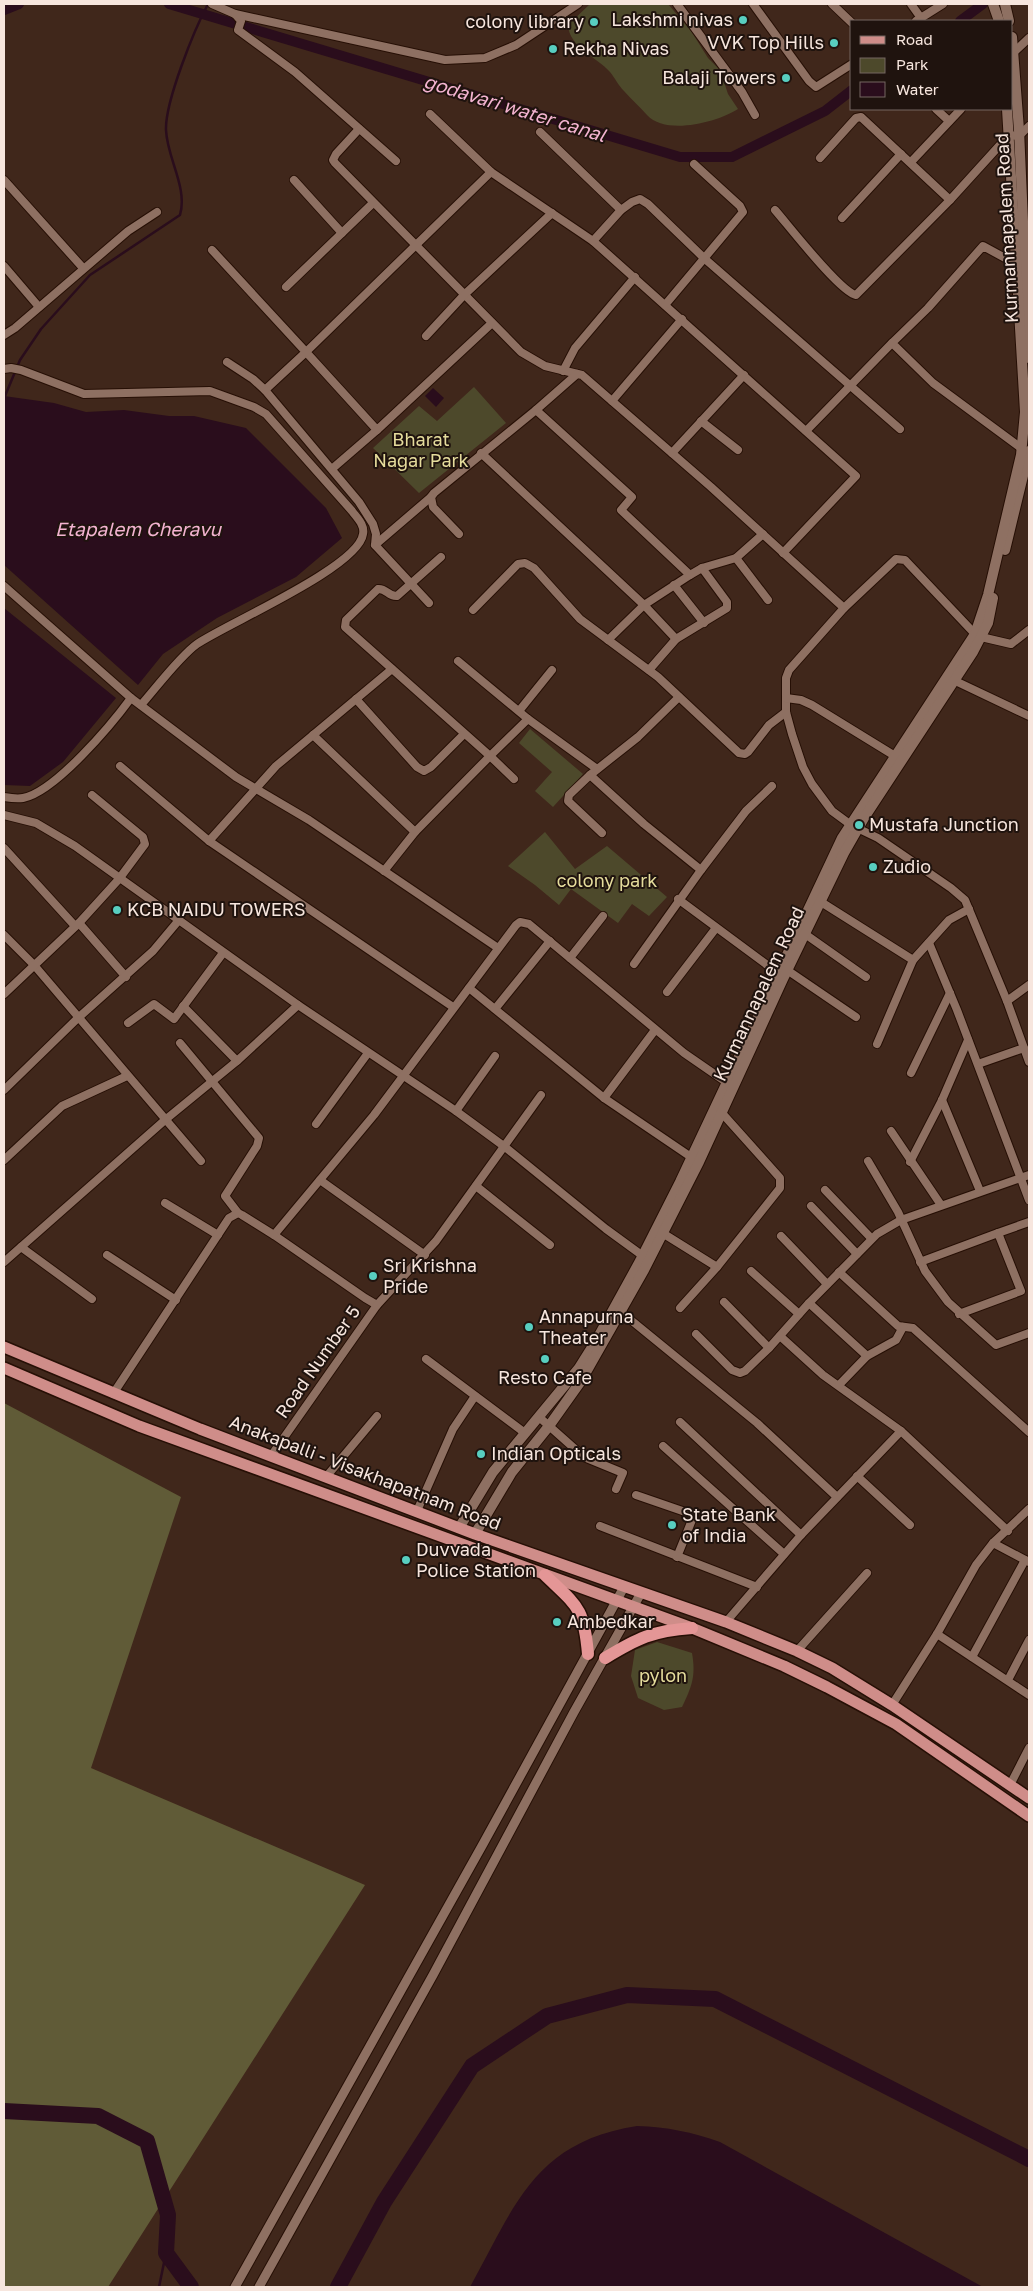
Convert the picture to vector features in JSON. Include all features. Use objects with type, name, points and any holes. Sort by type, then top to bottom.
[{"type":"highway","points":[[545,1575],[575,1604],[580,1612],[586,1630],[588,1654]]},
{"type":"highway","points":[[605,1658],[636,1639],[649,1634],[663,1630],[692,1628]]},
{"type":"main road","points":[[993,4],[999,20]]},
{"type":"main road","points":[[1005,4],[1009,20]]},
{"type":"main road","name":"Kurmannapalem Road","points":[[1013,44],[1014,136],[1029,358]]},
{"type":"main road","points":[[978,636],[1027,455],[1016,264],[1014,136],[1007,110]]},
{"type":"main road","name":"Kurmannapalem Road","points":[[475,1534],[512,1472],[549,1426],[581,1381],[621,1312],[664,1234],[783,972],[821,902],[854,826],[988,623],[1027,455]]},
{"type":"main road","points":[[459,1528],[493,1472],[579,1368],[643,1256],[726,1082],[783,972],[832,858],[854,826],[895,756],[951,679]]},
{"type":"main road","name":"Anakapalli - Visakhapatnam Road","points":[[4,1347],[200,1429],[417,1512],[726,1622],[797,1650],[832,1668],[892,1705],[1029,1798]]},
{"type":"main road","name":"Anakapalli - Visakhapatnam Road","points":[[4,1368],[139,1426],[617,1600],[692,1628],[784,1666],[828,1687],[896,1724],[1029,1816]]},
{"type":"main road","points":[[192,1446],[200,1429]]},
{"type":"street","points":[[212,4],[235,14],[445,60],[485,58],[516,45],[578,4]]},
{"type":"street","points":[[676,4],[742,92],[755,115]]},
{"type":"street","points":[[753,4],[808,81],[816,86],[850,65]]},
{"type":"street","points":[[832,4],[850,21]]},
{"type":"street","points":[[911,4],[918,20],[943,4]]},
{"type":"street","points":[[235,14],[241,21],[238,30],[295,72],[396,162]]},
{"type":"street","points":[[1014,52],[1029,38]]},
{"type":"street","points":[[937,110],[948,121]]},
{"type":"street","points":[[911,162],[959,110]]},
{"type":"street","points":[[430,114],[491,172],[594,240],[856,476],[784,553]]},
{"type":"street","points":[[820,158],[858,116],[911,162],[950,200]]},
{"type":"street","points":[[775,210],[816,260],[848,292],[856,295],[1014,136],[1029,126]]},
{"type":"street","points":[[359,129],[336,154],[333,160],[416,247],[521,352],[545,366],[582,376],[672,452],[844,608]]},
{"type":"street","points":[[540,132],[621,210]]},
{"type":"street","points":[[842,218],[901,154]]},
{"type":"street","points":[[665,305],[743,212],[740,206],[694,164]]},
{"type":"street","points":[[265,390],[416,247],[491,172]]},
{"type":"street","points":[[4,180],[83,268]]},
{"type":"street","points":[[294,180],[342,233]]},
{"type":"street","points":[[594,240],[621,210],[640,199],[648,204],[705,259],[848,386],[900,429]]},
{"type":"street","points":[[286,287],[373,203]]},
{"type":"street","points":[[4,335],[15,328],[128,231],[157,212]]},
{"type":"street","points":[[426,336],[464,295],[552,213]]},
{"type":"street","points":[[806,431],[983,246],[1016,264]]},
{"type":"street","points":[[212,250],[377,430]]},
{"type":"street","points":[[4,266],[39,307]]},
{"type":"street","points":[[563,371],[575,348],[635,277]]},
{"type":"street","points":[[612,401],[682,320]]},
{"type":"street","points":[[332,468],[377,430],[492,323]]},
{"type":"street","points":[[892,343],[933,383],[1027,455]]},
{"type":"street","points":[[226,362],[253,379],[265,390],[332,468],[373,524],[376,534],[375,545],[429,603]]},
{"type":"street","points":[[4,369],[22,370],[84,394],[210,391],[254,407],[266,414],[362,524],[364,532],[362,539],[349,554],[277,602],[196,645],[141,705]]},
{"type":"street","points":[[375,545],[481,453],[536,410],[577,374]]},
{"type":"street","points":[[672,452],[744,375]]},
{"type":"street","points":[[536,410],[632,497],[621,510],[690,575]]},
{"type":"street","points":[[701,421],[738,450]]},
{"type":"street","points":[[481,453],[644,605],[676,640]]},
{"type":"street","points":[[431,497],[433,507],[459,534]]},
{"type":"street","points":[[608,640],[644,605],[702,568],[736,558],[763,534]]},
{"type":"street","points":[[441,557],[397,596],[392,596],[383,589],[378,589],[345,623],[347,630],[514,779]]},
{"type":"street","points":[[736,558],[768,600]]},
{"type":"street","points":[[1029,630],[1011,644],[978,636],[901,558],[896,559],[844,608],[793,663],[786,678],[786,712],[800,759],[812,784],[832,812],[878,838],[951,888],[965,900],[1007,1002],[1029,1062]]},
{"type":"street","points":[[473,610],[518,564],[525,563],[534,568],[571,611],[649,670],[741,754],[748,752],[769,725],[786,712]]},
{"type":"street","points":[[649,670],[676,640],[724,610],[728,605],[702,568]]},
{"type":"street","points":[[4,586],[131,698],[255,790],[309,820],[498,948]]},
{"type":"street","points":[[674,586],[704,623]]},
{"type":"street","points":[[458,660],[528,719],[597,769]]},
{"type":"street","points":[[209,841],[276,766],[392,669]]},
{"type":"street","points":[[519,711],[552,670]]},
{"type":"street","points":[[951,679],[1029,716]]},
{"type":"street","points":[[602,833],[568,800],[569,795],[597,769],[638,737],[679,697]]},
{"type":"street","points":[[4,797],[23,798],[46,787],[97,738],[131,698]]},
{"type":"street","points":[[786,698],[801,700],[812,705],[895,756]]},
{"type":"street","points":[[356,699],[417,766],[424,771],[431,767],[464,734]]},
{"type":"street","points":[[384,872],[415,832],[528,719]]},
{"type":"street","points":[[313,735],[415,832]]},
{"type":"street","points":[[120,766],[209,841],[453,1007]]},
{"type":"street","points":[[590,775],[644,824],[701,870]]},
{"type":"street","points":[[634,964],[678,899],[746,811],[772,786]]},
{"type":"street","points":[[4,994],[77,924],[119,879],[143,848],[145,840],[92,795]]},
{"type":"street","points":[[4,815],[23,818],[54,832],[223,953],[505,1146],[606,1229],[643,1256]]},
{"type":"street","points":[[4,848],[126,978]]},
{"type":"street","points":[[678,899],[716,928],[856,1017]]},
{"type":"street","points":[[821,902],[913,960]]},
{"type":"street","points":[[877,1044],[913,960],[948,920],[969,909]]},
{"type":"street","points":[[570,958],[602,916]]},
{"type":"street","points":[[4,1090],[78,1018],[126,978],[153,952],[179,920]]},
{"type":"street","points":[[274,1234],[369,1121],[453,1007],[520,922],[529,924],[684,1053],[726,1082]]},
{"type":"street","points":[[667,992],[716,928]]},
{"type":"street","points":[[805,934],[866,977]]},
{"type":"street","points":[[4,935],[34,966],[201,1162]]},
{"type":"street","points":[[495,1009],[550,941]]},
{"type":"street","points":[[929,943],[978,1064],[1029,1200]]},
{"type":"street","points":[[128,1023],[154,1004],[174,1019],[223,953]]},
{"type":"street","points":[[1007,1002],[1029,985]]},
{"type":"street","points":[[469,988],[604,1098],[691,1157]]},
{"type":"street","points":[[911,1073],[950,993]]},
{"type":"street","points":[[4,1262],[165,1120],[213,1082],[298,1005]]},
{"type":"street","points":[[183,1006],[237,1061]]},
{"type":"street","points":[[604,1098],[656,1030]]},
{"type":"street","points":[[910,1162],[942,1100],[968,1040]]},
{"type":"street","points":[[180,1043],[259,1138],[257,1146],[225,1196],[238,1213],[274,1234],[351,1289],[377,1305]]},
{"type":"street","points":[[978,1064],[1024,1048]]},
{"type":"street","points":[[316,1124],[368,1053]]},
{"type":"street","points":[[456,1111],[495,1056]]},
{"type":"street","points":[[4,1160],[62,1106],[127,1076]]},
{"type":"street","name":"Road Number 5","points":[[271,1456],[377,1305],[425,1256],[541,1095]]},
{"type":"street","points":[[942,1100],[980,1191]]},
{"type":"street","points":[[680,1308],[717,1267],[779,1192],[781,1183],[780,1178],[721,1112]]},
{"type":"street","points":[[891,1131],[910,1162],[941,1205]]},
{"type":"street","points":[[868,1161],[901,1220],[920,1262],[936,1288],[959,1314],[996,1345],[1029,1333]]},
{"type":"street","points":[[696,1334],[736,1372],[745,1371],[769,1348],[871,1238],[901,1220],[1029,1175]]},
{"type":"street","points":[[320,1180],[425,1256]]},
{"type":"street","points":[[476,1186],[550,1245]]},
{"type":"street","points":[[825,1190],[871,1238]]},
{"type":"street","points":[[165,1203],[218,1235]]},
{"type":"street","points":[[811,1206],[857,1254]]},
{"type":"street","points":[[113,1394],[229,1218],[238,1213]]},
{"type":"street","points":[[920,1262],[1029,1222]]},
{"type":"street","points":[[998,1233],[1021,1291]]},
{"type":"street","points":[[664,1234],[717,1267]]},
{"type":"street","points":[[781,1236],[827,1284]]},
{"type":"street","points":[[20,1247],[92,1300]]},
{"type":"street","points":[[107,1255],[176,1300]]},
{"type":"street","points":[[751,1271],[799,1314]]},
{"type":"street","points":[[839,1272],[898,1326],[914,1328],[1029,1432]]},
{"type":"street","points":[[959,1314],[1029,1288]]},
{"type":"street","points":[[724,1302],[769,1348]]},
{"type":"street","points":[[809,1303],[866,1356]]},
{"type":"street","points":[[621,1312],[757,1423],[837,1497]]},
{"type":"street","points":[[839,1385],[866,1356],[896,1340],[904,1327]]},
{"type":"street","points":[[780,1336],[823,1375],[901,1431],[1008,1530]]},
{"type":"street","points":[[426,1359],[525,1433]]},
{"type":"street","points":[[417,1512],[453,1429],[475,1396]]},
{"type":"street","points":[[326,1477],[377,1416]]},
{"type":"street","points":[[539,1417],[584,1457],[623,1473],[616,1489]]},
{"type":"street","points":[[680,1422],[801,1535]]},
{"type":"street","points":[[726,1622],[801,1535],[901,1431]]},
{"type":"street","points":[[663,1446],[784,1554]]},
{"type":"street","points":[[857,1476],[910,1525]]},
{"type":"street","points":[[636,1495],[694,1516],[677,1557]]},
{"type":"street","points":[[892,1705],[937,1634],[976,1565],[993,1543],[1029,1510]]},
{"type":"street","points":[[600,1526],[757,1587]]},
{"type":"street","points":[[972,1657],[1027,1561],[993,1543]]},
{"type":"street","points":[[797,1650],[867,1573]]},
{"type":"street","points":[[235,2287],[624,1587]]},
{"type":"street","points":[[260,2286],[433,1975],[569,1720],[641,1593]]},
{"type":"street","points":[[937,1634],[1029,1695]]},
{"type":"street","points":[[1008,1680],[1029,1640]]},
{"type":"street","points":[[1010,1785],[1029,1748]]},
{"type":"green space","points":[[590,4],[668,4],[691,31],[708,58],[720,70],[728,94],[738,109],[705,122],[679,126],[666,125],[647,115],[620,86],[610,72],[573,40],[568,25]]},
{"type":"green space","name":"Bharat Nagar Park","points":[[474,387],[506,423],[419,493],[373,448],[419,406],[437,421]]},
{"type":"green space","points":[[530,729],[583,774],[553,807],[535,791],[552,772],[519,743]]},
{"type":"green space","name":"colony park","points":[[545,832],[575,869],[607,846],[667,897],[649,916],[632,904],[618,923],[571,889],[559,905],[508,866]]},
{"type":"green space","name":"pylon","points":[[657,1642],[692,1653],[694,1668],[692,1681],[682,1707],[664,1710],[638,1698],[631,1676],[635,1650]]},
{"type":"shaded area","points":[[4,1403],[181,1497],[91,1768],[365,1885],[108,2287],[4,2287]]},
{"type":"water","points":[[433,388],[444,398],[436,407],[425,396]]},
{"type":"water","name":"Etapalem Cheravu","points":[[4,396],[54,403],[86,412],[124,410],[169,416],[194,416],[246,428],[326,508],[342,538],[296,577],[217,618],[163,654],[138,685],[4,565]]},
{"type":"water","points":[[4,608],[116,698],[63,762],[30,786],[4,785]]},
{"type":"water","points":[[637,2126],[679,2131],[720,2142],[983,2287],[470,2287],[515,2205],[532,2182],[551,2163],[574,2147],[602,2134]]},
{"type":"waterway","name":"godavari water canal","points":[[4,10],[19,4]]},
{"type":"waterway","name":"godavari water canal","points":[[169,4],[680,157],[732,157],[825,111],[850,92]]},
{"type":"waterway","points":[[5,396],[20,360],[41,329],[90,275],[180,215],[182,205],[181,194],[167,141],[167,118],[181,66],[208,4]]},
{"type":"waterway","name":"godavari water canal","points":[[961,20],[983,4]]},
{"type":"waterway","points":[[338,2287],[384,2202],[472,2066],[547,2016],[627,1995],[715,1999],[1029,2159]]},
{"type":"waterway","points":[[4,2111],[98,2116],[147,2141],[168,2215],[166,2253],[191,2287]]},
{"type":"waterway","points":[[159,2287],[166,2253]]},
{"type":"place","name":"Lakshmi nivas","points":[[743,20]]},
{"type":"place","name":"colony library","points":[[594,22]]},
{"type":"place","name":"VVK Top Hills","points":[[834,43]]},
{"type":"place","name":"Rekha Nivas","points":[[553,49]]},
{"type":"place","name":"Balaji Towers","points":[[786,78]]},
{"type":"place","name":"Mustafa Junction","points":[[859,825]]},
{"type":"place","name":"Zudio","points":[[873,867]]},
{"type":"place","name":"KCB NAIDU TOWERS","points":[[117,910]]},
{"type":"place","name":"Sri Krishna Pride","points":[[373,1276]]},
{"type":"place","name":"Annapurna Theater","points":[[529,1327]]},
{"type":"place","name":"Resto Cafe","points":[[545,1359]]},
{"type":"place","name":"Indian Opticals","points":[[481,1454]]},
{"type":"place","name":"State Bank of India","points":[[672,1525]]},
{"type":"place","name":"Duvvada Police Station","points":[[406,1560]]},
{"type":"place","name":"Ambedkar","points":[[557,1622]]}]
